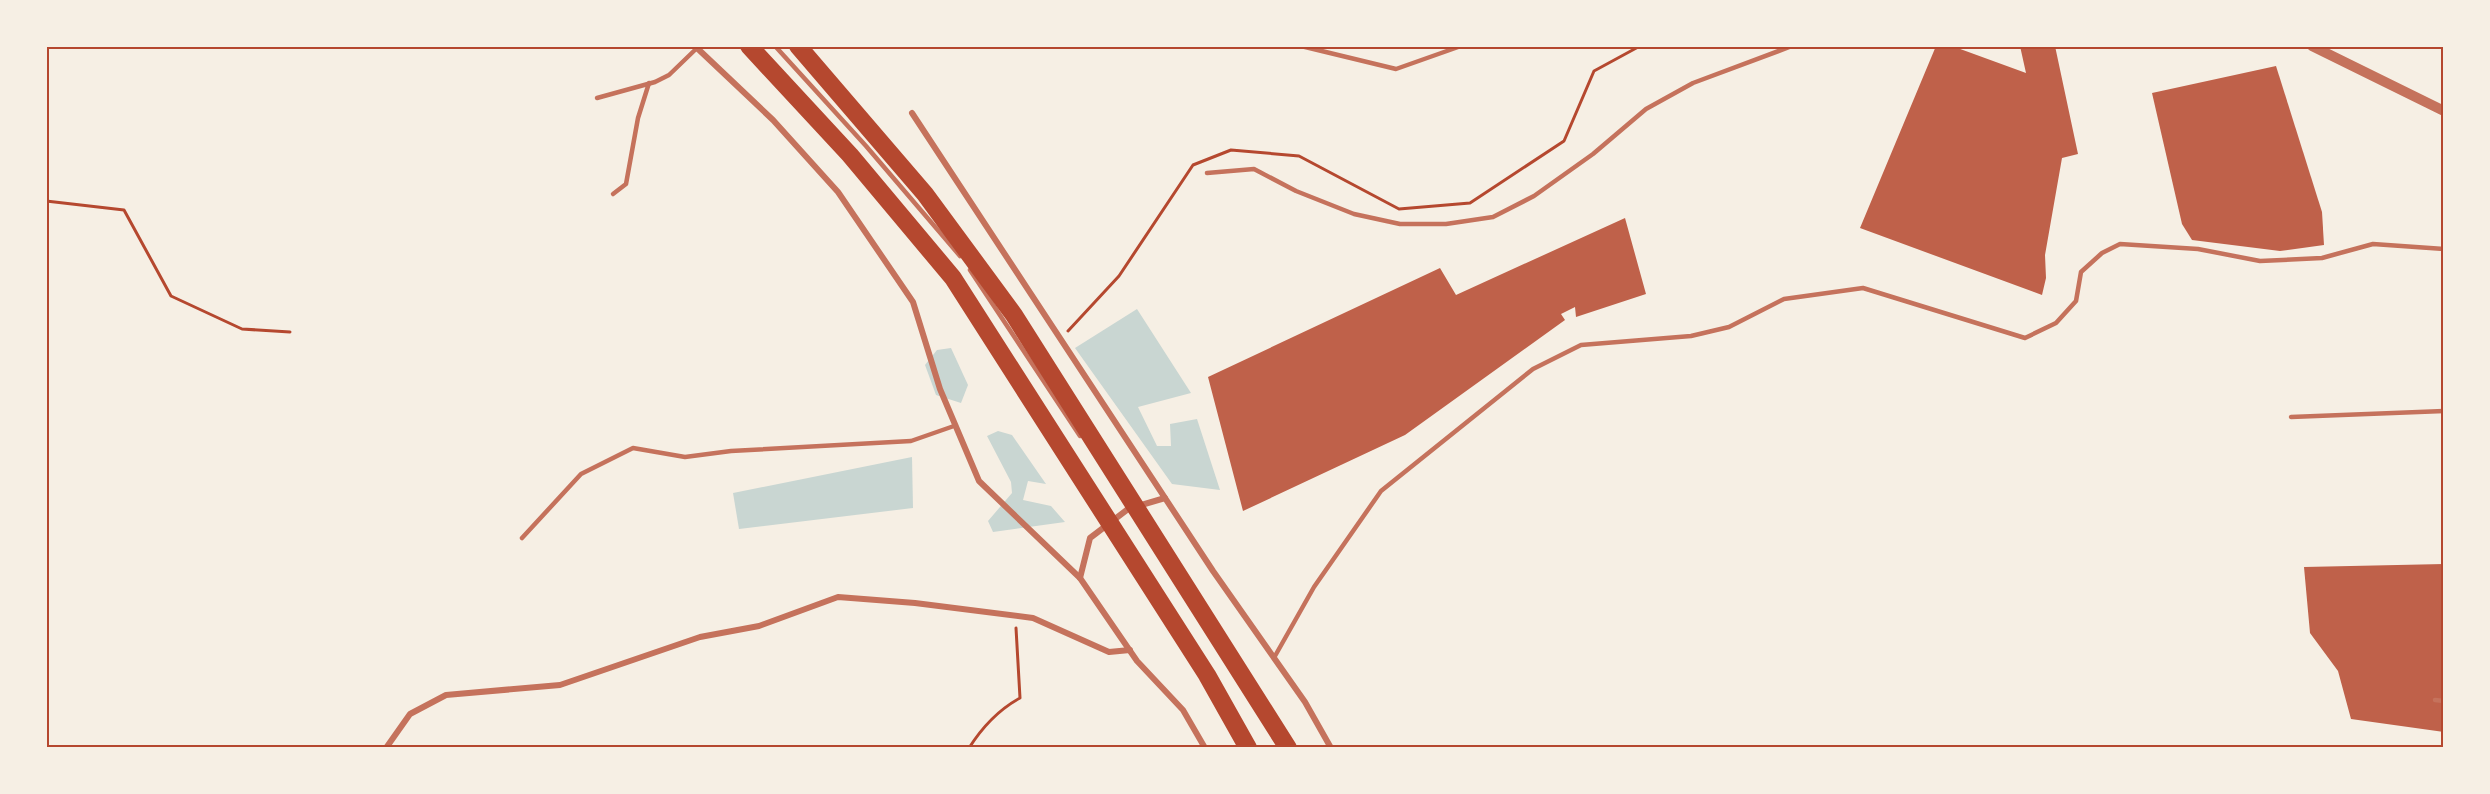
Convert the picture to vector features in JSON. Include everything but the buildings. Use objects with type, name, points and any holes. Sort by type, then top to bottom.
[{"type":"highway","points":[[748,46],[850,155],[953,278],[1207,675],[1248,747]]},
{"type":"highway","points":[[798,46],[912,178],[996,289],[1288,747]]},
{"type":"street","points":[[2312,46],[2444,111]]},
{"type":"street","points":[[698,48],[773,120],[838,192],[913,302],[954,426],[979,481],[1080,578],[1130,650],[1183,710],[1205,747]]},
{"type":"street","points":[[912,113],[1213,571],[1275,657],[1331,747]]},
{"type":"street","points":[[1080,578],[1090,538],[1128,509],[1165,498]]},
{"type":"street","points":[[386,747],[410,714],[446,695],[560,686],[700,637],[759,626],[838,597],[915,603],[1033,618],[1110,652],[1130,650]]},
{"type":"lane","points":[[776,46],[859,138],[964,262],[1083,440]]},
{"type":"lane","points":[[1300,46],[1396,69],[1461,46]]},
{"type":"lane","points":[[1207,173],[1254,169],[1296,191],[1354,214],[1401,224],[1446,224],[1493,217],[1542,190],[1593,154],[1646,109],[1693,83],[1792,46]]},
{"type":"lane","points":[[597,98],[669,75],[698,48]]},
{"type":"lane","points":[[613,194],[626,184],[638,118],[649,83]]},
{"type":"lane","points":[[1275,657],[1314,586],[1381,491],[1533,369],[1581,345],[1691,336],[1729,327],[1784,299],[1863,288],[2025,338],[2056,323],[2076,301],[2081,272],[2102,252],[2120,244],[2198,249],[2260,261],[2322,258],[2373,244],[2444,249]]},
{"type":"lane","points":[[2291,417],[2444,411]]},
{"type":"lane","points":[[522,538],[581,474],[633,448],[685,457],[731,451],[911,441],[954,426]]},
{"type":"lane","points":[[1122,499],[1128,509]]},
{"type":"lane","points":[[2435,700],[2444,701]]},
{"type":"path","points":[[1060,339],[1119,276],[1193,165],[1231,150],[1299,156],[1399,209],[1470,203],[1564,141],[1594,71],[1640,46]]},
{"type":"path","points":[[46,201],[124,210],[171,296],[242,329],[290,332]]},
{"type":"path","points":[[969,747],[1001,708],[1020,698],[1016,616]]},
{"type":"shaded area","points":[[1137,309],[1191,393],[1138,407],[1157,446],[1171,446],[1170,424],[1197,419],[1220,490],[1172,484],[1075,348]]},
{"type":"shaded area","points":[[951,348],[968,385],[961,403],[936,395],[925,365],[937,350]]},
{"type":"shaded area","points":[[998,431],[1012,435],[1046,484],[1028,481],[1023,500],[1051,506],[1065,522],[993,532],[988,521],[1012,493],[1011,482],[987,436]]},
{"type":"shaded area","points":[[912,457],[913,508],[739,529],[733,493]]}]
